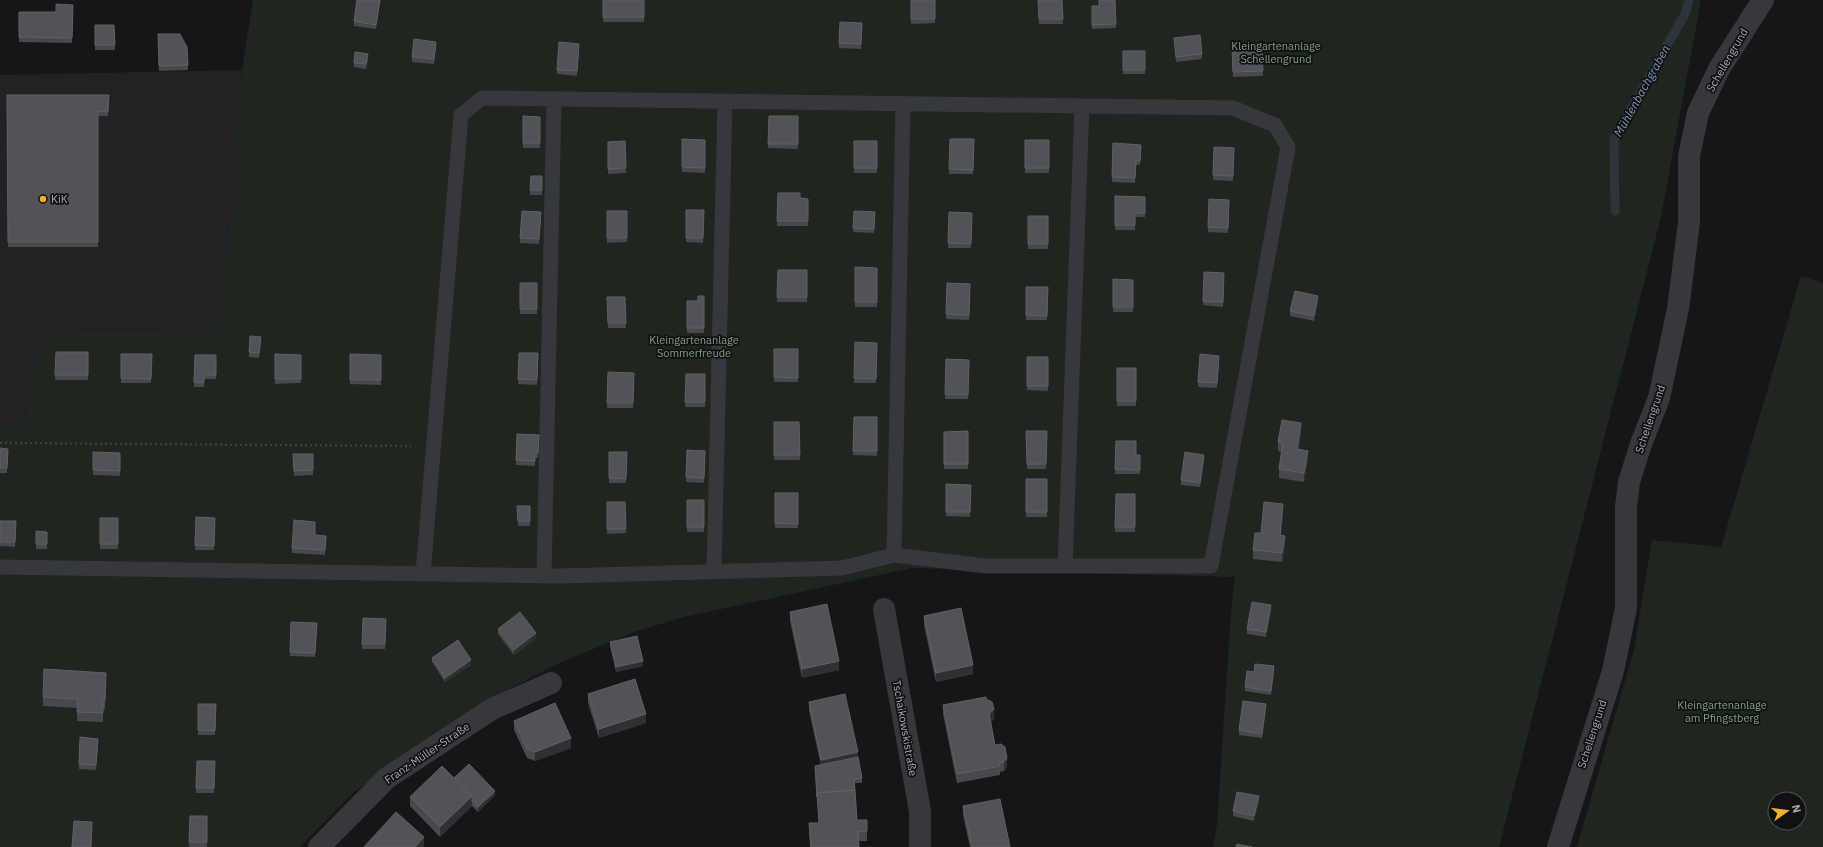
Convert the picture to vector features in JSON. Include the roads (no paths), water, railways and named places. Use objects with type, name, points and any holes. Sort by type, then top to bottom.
[{"type":"street","name":"Schellengrund","points":[[1558,847],[1613,671],[1626,608],[1626,508],[1629,482],[1641,444],[1660,398],[1678,309],[1689,222],[1689,156],[1698,113],[1719,69],[1763,0]]},
{"type":"street","name":"Tschaikowskistraße","points":[[884,609],[920,811],[920,847]]},
{"type":"street","name":"Franz-Müller-Straße","points":[[319,847],[387,778],[492,709],[551,683]]},
{"type":"lane","points":[[0,568],[544,576],[842,568],[894,555],[986,566],[1211,566],[1288,147],[1275,124],[1233,108],[482,98],[461,115],[423,574]]},
{"type":"lane","points":[[544,576],[554,99]]},
{"type":"lane","points":[[714,571],[725,101]]},
{"type":"lane","points":[[894,555],[903,104]]},
{"type":"lane","points":[[1065,566],[1082,106]]},
{"type":"waterway","name":"Mühlenbachgraben","points":[[1615,211],[1614,139],[1685,14],[1689,0]]},
{"type":"place","name":"KiK","points":[[43,199]]},
{"type":"park label","name":"Kleingartenanlage Schellengrund","points":[[1276,52]]},
{"type":"park label","name":"Kleingartenanlage Sommerfreude","points":[[694,346]]},
{"type":"park label","name":"Kleingartenanlage am Pfingstberg","points":[[1722,711]]}]
